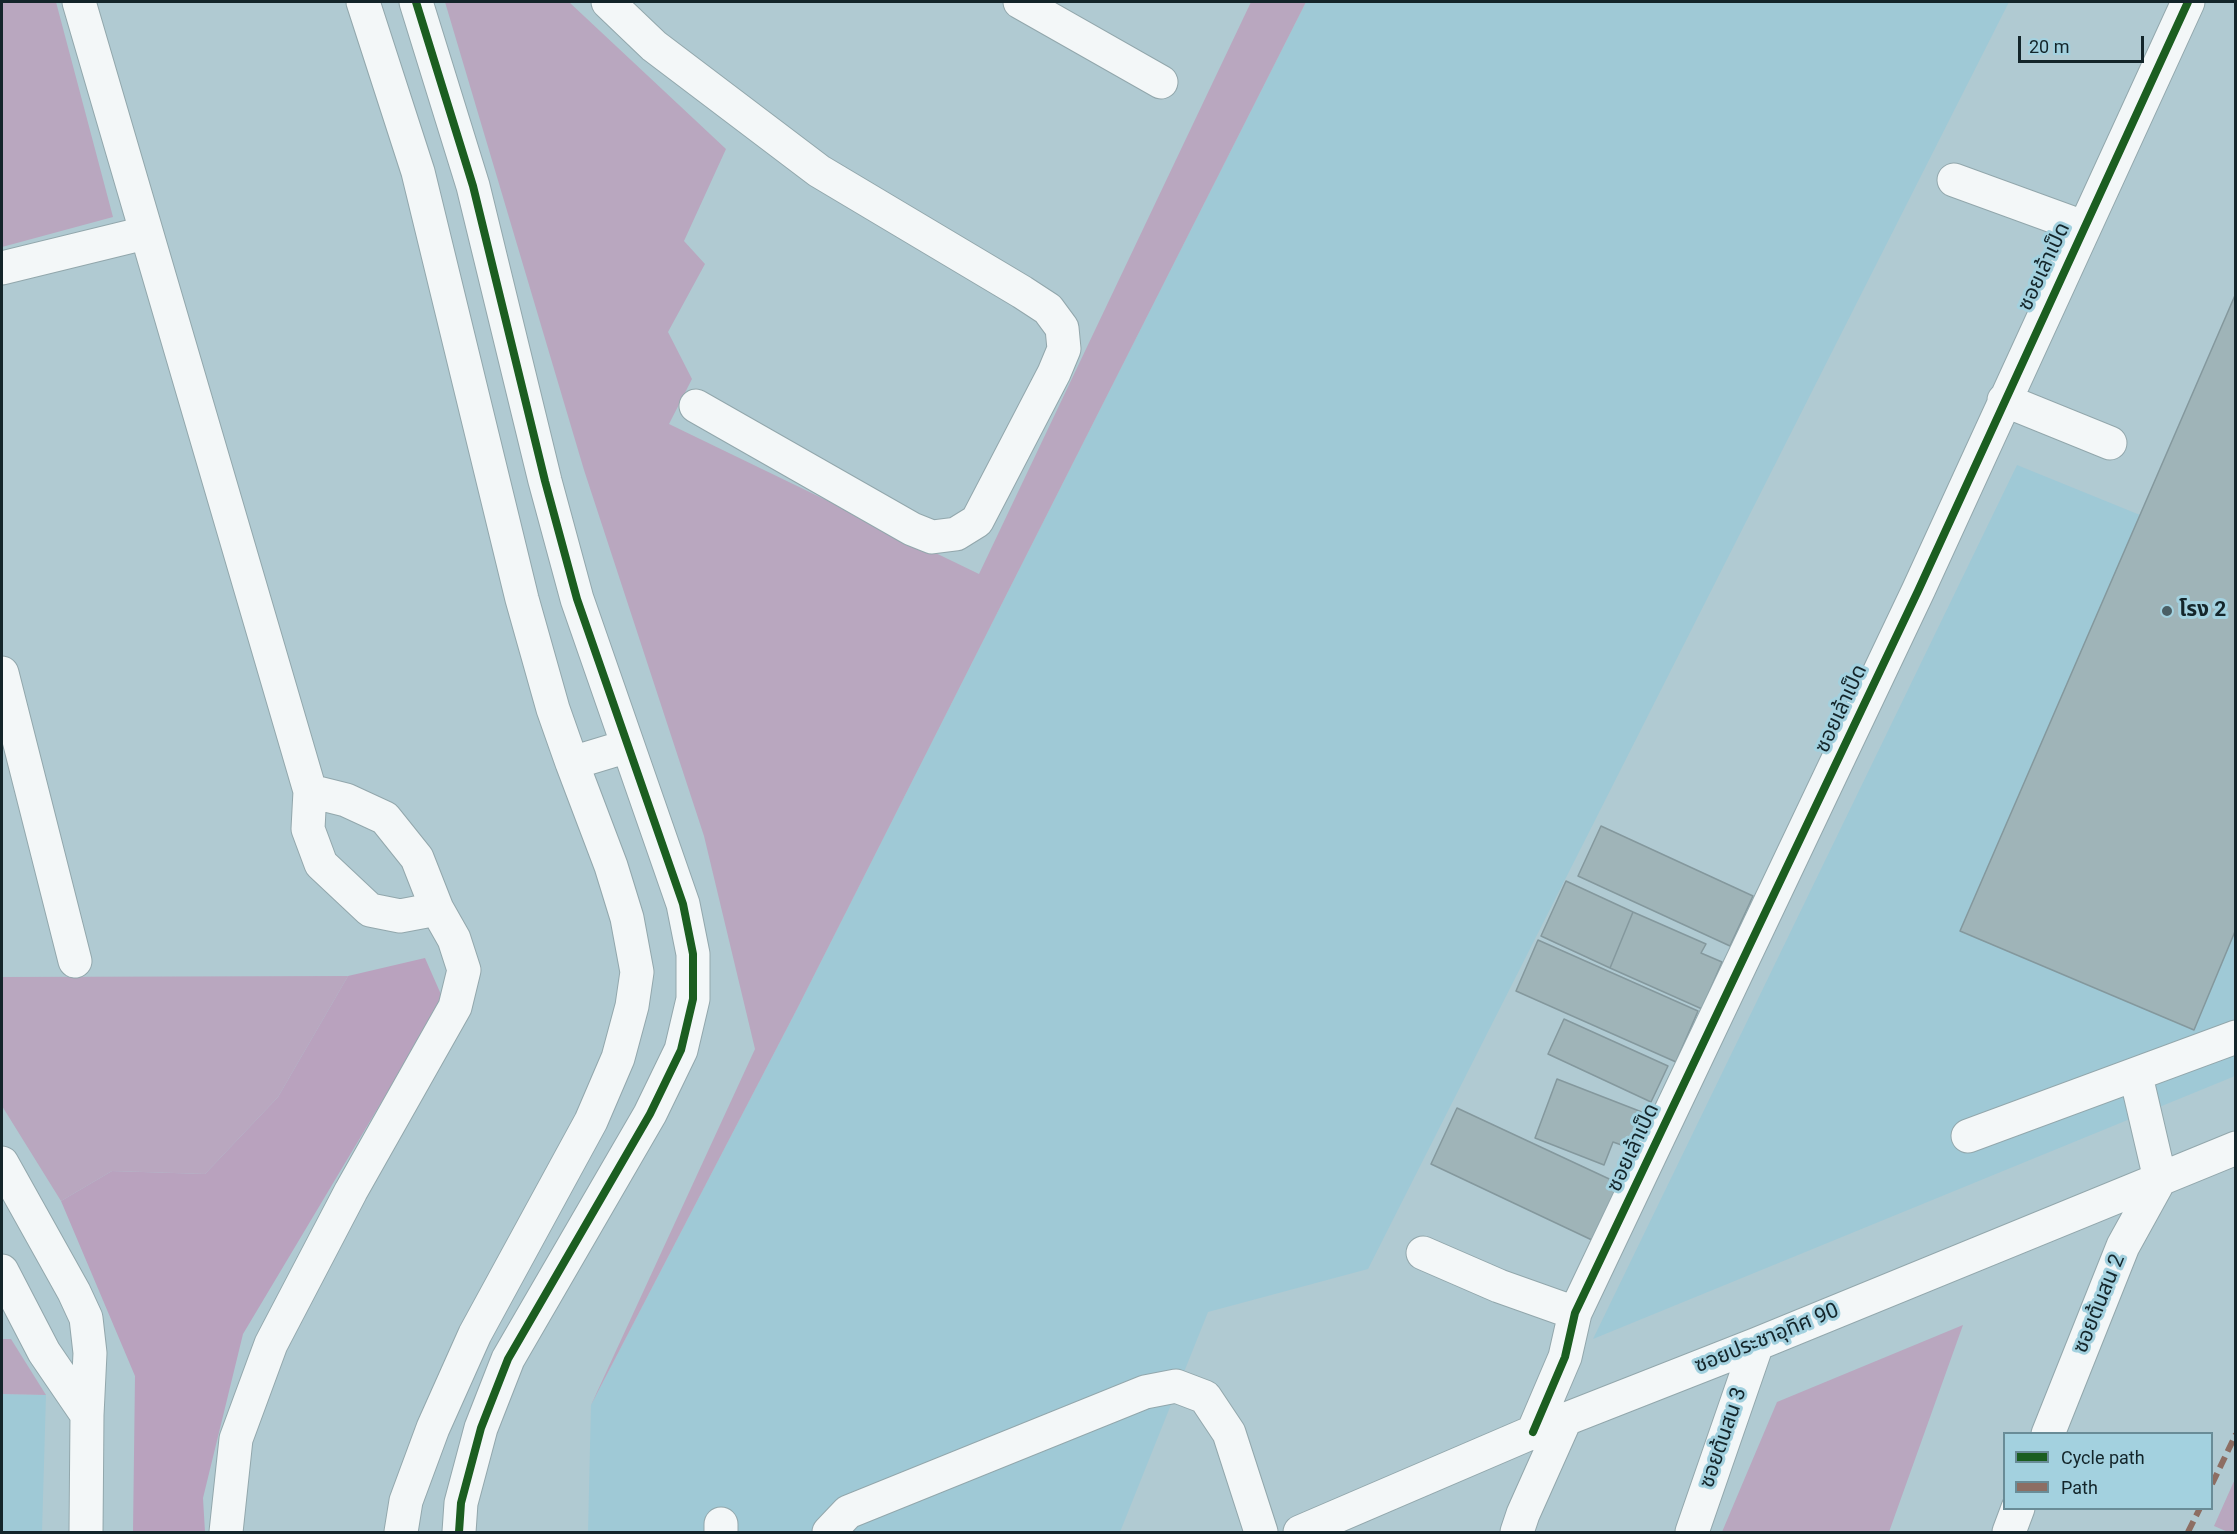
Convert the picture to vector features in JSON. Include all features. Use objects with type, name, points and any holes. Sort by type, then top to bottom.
[{"type":"street","points":[[79,2],[310,791],[308,829],[321,864],[370,910],[400,916],[437,909]]},
{"type":"street","points":[[363,2],[418,172],[522,599],[553,709],[611,866],[627,918],[637,972],[632,1006],[618,1058],[591,1120],[475,1334],[433,1428],[406,1501],[401,1533]]},
{"type":"street","points":[[416,2],[473,186],[577,599],[683,904],[693,954],[693,999],[681,1050],[650,1114],[508,1359],[481,1428],[461,1503],[459,1533]]},
{"type":"street","points":[[608,2],[654,46],[819,171],[1022,292],[1048,309],[1062,328],[1064,349],[1054,373],[977,521],[956,534],[933,537],[912,529],[696,406]]},
{"type":"street","points":[[1020,2],[1161,82]]},
{"type":"street","name":"ซอยเล้าเป็ด","points":[[1533,1432],[1565,1357],[1575,1313],[1918,591],[2188,2]]},
{"type":"street","points":[[1954,180],[2083,227]]},
{"type":"street","points":[[2,268],[145,233]]},
{"type":"street","points":[[2004,400],[2110,443]]},
{"type":"street","points":[[2,673],[75,962]]},
{"type":"street","points":[[572,764],[628,746]]},
{"type":"street","points":[[225,1533],[236,1439],[271,1344],[351,1191],[455,1007],[464,970],[454,939],[437,909],[417,858],[385,818],[346,800],[310,791]]},
{"type":"street","points":[[1968,1136],[2136,1076],[2235,1037]]},
{"type":"street","points":[[2136,1076],[2160,1179]]},
{"type":"street","name":"ซอยประชาอุทิศ 90","points":[[1300,1533],[1533,1432],[1757,1344],[2235,1148]]},
{"type":"street","points":[[3,1169],[74,1292],[86,1318],[90,1353],[86,1533]]},
{"type":"street","name":"ซอยต้นสน 2","points":[[2049,1432],[2123,1246],[2160,1179]]},
{"type":"street","points":[[1423,1253],[1499,1286],[1575,1313]]},
{"type":"street","points":[[2,1271],[44,1352],[87,1414]]},
{"type":"street","name":"ซอยต้นสน 3","points":[[1692,1533],[1757,1344]]},
{"type":"street","points":[[829,1533],[848,1512],[1145,1392],[1176,1386],[1205,1397],[1229,1433],[1261,1533]]},
{"type":"street","points":[[1517,1533],[1523,1514],[1565,1420]]},
{"type":"street","points":[[2009,1533],[2018,1510]]},
{"type":"shaded area","points":[[2,2],[56,2],[113,217],[2,247]]},
{"type":"shaded area","points":[[445,2],[569,2],[726,149],[684,241],[705,264],[668,332],[692,379],[669,424],[979,574],[1251,2],[1306,2],[797,1009],[591,1405],[755,1049],[704,836],[584,470]]},
{"type":"shaded area","points":[[1306,2],[2009,2],[1368,1269],[1208,1312],[1120,1532],[588,1532],[591,1405],[797,1009]]},
{"type":"shaded area","points":[[2235,299],[2235,1076],[1593,1339],[2017,465],[2145,517]]},
{"type":"shaded area","points":[[425,958],[443,999],[243,1334],[203,1498],[205,1532],[133,1532],[135,1376],[61,1201],[112,1171],[205,1174],[278,1097],[348,976]]},
{"type":"shaded area","points":[[348,976],[278,1097],[205,1174],[112,1171],[61,1201],[2,1106],[2,977]]},
{"type":"shaded area","points":[[1963,1325],[1889,1532],[1722,1532],[1777,1402]]},
{"type":"shaded area","points":[[2,1339],[11,1339],[46,1395],[2,1394]]},
{"type":"shaded area","points":[[2,1394],[46,1395],[42,1532],[2,1532]]},
{"type":"shaded area","points":[[2235,1479],[2235,1532],[2228,1532],[2214,1526]]},
{"type":"building","name":"โรง 2","points":[[2236,293],[2236,929],[2194,1030],[1960,931]]},
{"type":"building","points":[[1601,826],[1753,896],[1730,946],[1578,876]]},
{"type":"building","points":[[1566,881],[1633,912],[1610,968],[1541,936]]},
{"type":"building","points":[[1633,912],[1706,944],[1701,953],[1722,962],[1702,1009],[1610,968]]},
{"type":"building","points":[[1538,940],[1698,1011],[1676,1062],[1516,991]]},
{"type":"building","points":[[1564,1019],[1668,1066],[1651,1102],[1548,1054]]},
{"type":"building","points":[[1557,1079],[1647,1114],[1633,1149],[1613,1142],[1604,1165],[1535,1138]]},
{"type":"building","points":[[1457,1108],[1620,1184],[1594,1241],[1431,1164]]},
{"type":"marked path","points":[[2213,1482],[2236,1434]]},
{"type":"marked path","points":[[2188,1532],[2199,1510]]},
{"type":"cycle path","points":[[416,2],[473,186],[545,481],[577,599],[683,904],[693,954],[693,999],[681,1050],[650,1114],[508,1359],[481,1428],[461,1503],[459,1532]]},
{"type":"cycle path","points":[[1533,1432],[1565,1357],[1575,1313],[1918,591],[2188,2]]},
{"type":"place","name":"โรง 2","points":[[2167,611]]}]
